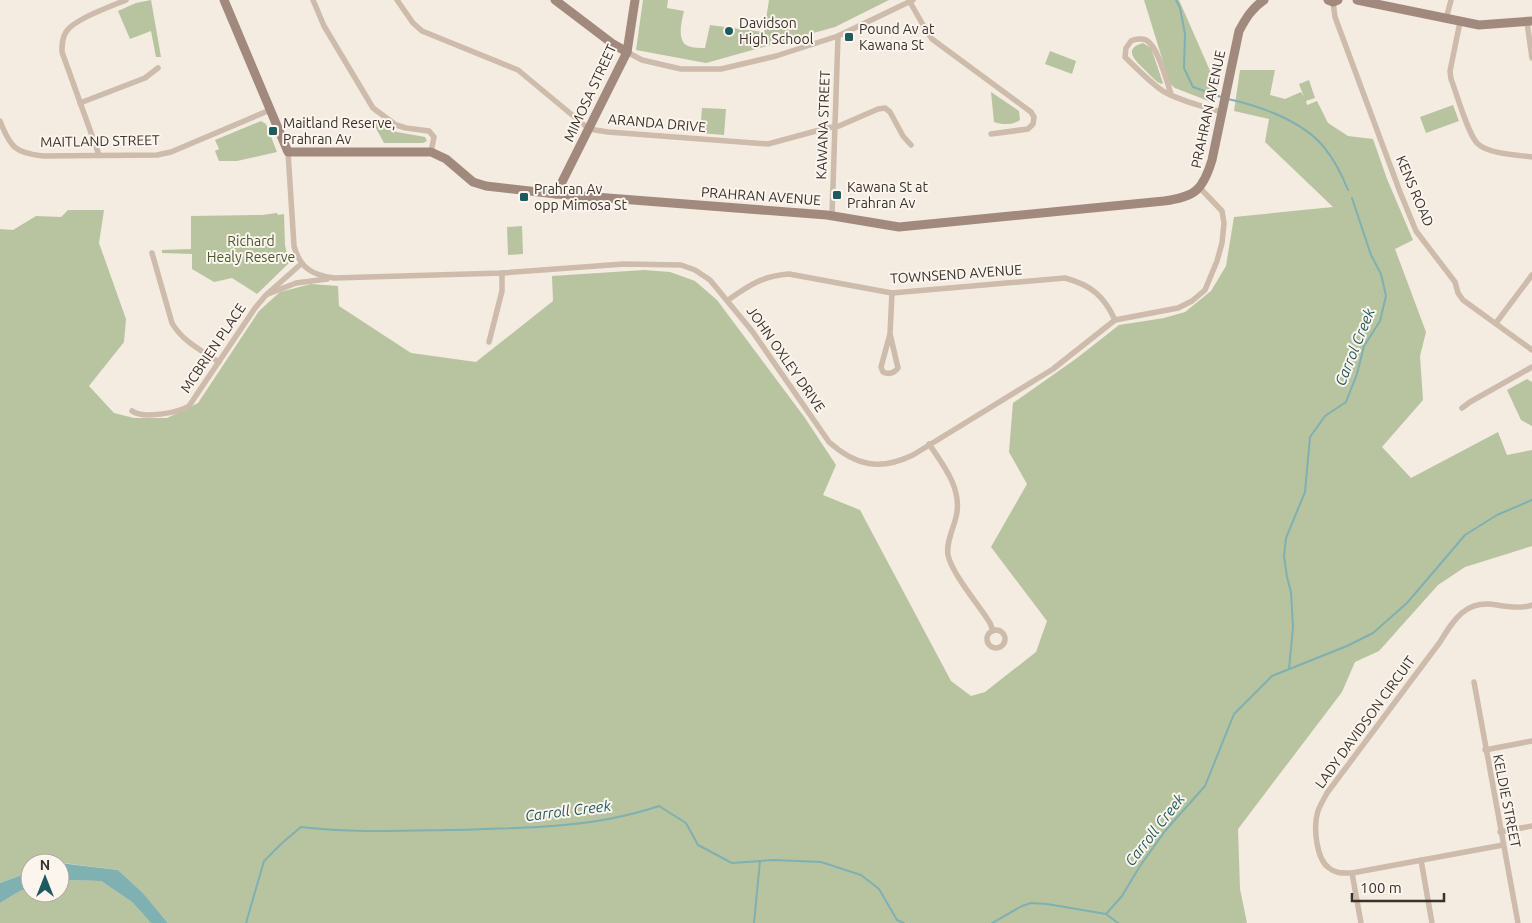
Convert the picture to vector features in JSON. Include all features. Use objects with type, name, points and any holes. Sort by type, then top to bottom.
[{"type":"street","points":[[99,155],[62,52],[63,40],[67,30],[84,18],[126,0]]},
{"type":"street","points":[[224,0],[288,152],[294,246],[301,264]]},
{"type":"street","points":[[288,152],[431,152],[434,137],[432,133],[425,130],[396,125],[373,108],[324,26],[313,0]]},
{"type":"street","name":"ARANDA DRIVE","points":[[397,0],[412,23],[422,31],[518,70],[589,129],[768,144],[836,126],[885,108],[890,112],[903,136],[911,145]]},
{"type":"street","points":[[555,0],[613,44],[627,52],[642,60],[681,69],[721,69],[776,56],[838,36],[911,1],[932,39],[1031,112],[1034,117],[1033,124],[1028,129],[990,134]]},
{"type":"street","name":"MIMOSA STREET","points":[[556,194],[627,52],[636,0]]},
{"type":"street","name":"PRAHRAN AVENUE","points":[[431,152],[446,159],[479,185],[556,194],[832,215],[898,227],[1182,199],[1200,188],[1206,178],[1211,163],[1239,31],[1246,17],[1264,0]]},
{"type":"street","points":[[1357,0],[1479,25],[1529,22],[1532,58]]},
{"type":"street","points":[[1446,19],[1450,0]]},
{"type":"street","name":"KENS ROAD","points":[[1333,1],[1335,17],[1416,231],[1455,282],[1458,294],[1463,300],[1532,350]]},
{"type":"street","points":[[1460,22],[1450,71],[1470,131],[1477,144],[1484,148],[1532,157]]},
{"type":"street","name":"KAWANA STREET","points":[[832,215],[838,36]]},
{"type":"street","points":[[1171,94],[1154,47],[1146,40],[1131,41],[1126,48],[1126,57],[1161,90],[1171,94],[1222,112]]},
{"type":"street","points":[[80,103],[145,78],[158,68]]},
{"type":"street","name":"MAITLAND STREET","points":[[0,121],[8,142],[17,150],[28,154],[43,156],[157,155],[171,152],[270,110]]},
{"type":"street","name":"JOHN OXLEY DRIVE","points":[[301,264],[321,276],[334,278],[502,273],[624,264],[681,265],[695,270],[710,280],[728,300],[752,331],[829,442],[841,453],[854,460],[882,465],[897,463],[1053,369],[1115,320],[1178,308],[1192,301],[1205,290],[1217,262],[1222,243],[1224,223],[1222,211],[1200,188]]},
{"type":"street","points":[[152,253],[172,323],[177,332],[219,362]]},
{"type":"street","name":"MCBRIEN PLACE","points":[[132,410],[135,413],[149,415],[183,410],[193,401],[255,308],[266,295],[301,264]]},
{"type":"street","points":[[489,342],[502,291],[502,273]]},
{"type":"street","name":"TOWNSEND AVENUE","points":[[728,300],[751,285],[773,276],[789,274],[892,293],[1065,278],[1083,282],[1099,295],[1115,320]]},
{"type":"street","points":[[1496,323],[1532,275]]},
{"type":"street","points":[[266,295],[296,283],[334,278]]},
{"type":"street","points":[[890,334],[898,360],[898,368],[889,374],[883,372],[881,367],[890,334],[892,293]]},
{"type":"street","points":[[1462,408],[1532,367]]},
{"type":"street","points":[[929,444],[948,472],[957,493],[957,515],[948,541],[951,564],[990,623],[993,631]]},
{"type":"street","name":"LADY DAVIDSON CIRCUIT","points":[[1503,845],[1352,873],[1338,873],[1328,868],[1322,860],[1315,828],[1318,811],[1327,793],[1461,612],[1473,606],[1483,604],[1507,607],[1532,605]]},
{"type":"street","name":"KELDIE STREET","points":[[1474,682],[1518,923]]},
{"type":"street","points":[[1485,750],[1532,741]]},
{"type":"street","points":[[1500,832],[1532,826]]},
{"type":"street","points":[[1421,860],[1432,923]]},
{"type":"street","points":[[1352,873],[1361,923]]},
{"type":"green space","points":[[151,0],[161,57],[156,57],[151,31],[130,39],[118,11],[136,3]]},
{"type":"green space","name":"Davidson High School","points":[[643,0],[668,0],[667,8],[684,11],[681,30],[682,40],[688,46],[705,48],[710,25],[764,32],[769,0],[889,0],[835,27],[706,63],[636,50]]},
{"type":"green space","points":[[1144,0],[1179,0],[1211,73],[1220,75],[1215,100],[1211,102],[1175,88],[1170,84]]},
{"type":"green space","points":[[1143,43],[1151,48],[1163,83],[1161,84],[1151,77],[1133,56],[1133,49]]},
{"type":"green space","points":[[1050,51],[1076,61],[1072,74],[1045,64]]},
{"type":"green space","points":[[1240,70],[1275,70],[1270,95],[1285,99],[1301,92],[1304,97],[1299,84],[1309,80],[1315,98],[1306,101],[1307,105],[1317,101],[1328,123],[1348,136],[1373,139],[1387,179],[1413,240],[1395,249],[1426,332],[1420,356],[1423,400],[1382,447],[1411,478],[1498,432],[1507,455],[1532,450],[1532,546],[1465,567],[1438,585],[1379,651],[1355,662],[1342,692],[1238,829],[1240,889],[1247,923],[168,923],[143,893],[118,870],[70,864],[70,853],[20,853],[20,876],[0,883],[0,229],[13,230],[36,216],[61,217],[68,210],[104,210],[99,243],[126,319],[124,342],[89,386],[114,413],[134,418],[167,418],[198,403],[259,311],[280,292],[311,284],[338,286],[339,306],[411,353],[476,362],[553,301],[552,276],[644,270],[670,272],[695,281],[717,300],[805,418],[836,465],[823,495],[860,510],[951,681],[971,696],[985,692],[1036,652],[1047,621],[991,547],[1027,484],[1009,452],[1013,403],[1077,358],[1119,325],[1164,318],[1185,312],[1211,291],[1226,266],[1234,217],[1333,207],[1265,142],[1269,119],[1234,111]]},
{"type":"green space","points":[[991,92],[1019,111],[1020,120],[1007,124],[994,122]]},
{"type":"green space","points":[[1453,105],[1459,121],[1426,133],[1420,117]]},
{"type":"green space","points":[[702,108],[726,109],[724,135],[700,133]]},
{"type":"green space","points":[[371,119],[397,132],[425,137],[427,141],[423,143],[384,143]]},
{"type":"green space","points":[[261,121],[266,124],[277,152],[237,161],[219,161],[215,151],[219,149],[215,140]]},
{"type":"green space","name":"Richard Healy Reserve","points":[[277,213],[278,215],[284,214],[285,245],[289,263],[257,294],[232,278],[214,282],[192,269],[192,254],[162,253],[162,250],[191,249],[191,216]]},
{"type":"green space","points":[[522,226],[523,254],[508,255],[507,227]]},
{"type":"green space","points":[[1527,379],[1532,382],[1532,426],[1521,420],[1507,390]]},
{"type":"green space","points":[[70,880],[101,881],[132,902],[151,923],[0,923],[0,903],[20,891],[20,903],[70,903]]},
{"type":"water","points":[[70,864],[118,870],[143,893],[168,923],[151,923],[132,902],[101,881],[70,880]]},
{"type":"water","points":[[20,876],[20,891],[0,903],[0,883]]},
{"type":"waterway","name":"Carrol Creek","points":[[1176,0],[1180,8],[1185,34],[1184,68],[1193,87],[1221,97]]},
{"type":"waterway","name":"Carrol Creek","points":[[1228,99],[1267,110],[1304,129],[1327,151],[1348,190]]},
{"type":"waterway","name":"Carrol Creek","points":[[1289,669],[1293,627],[1291,592],[1284,556],[1286,538],[1305,492],[1310,437],[1325,416],[1346,402],[1357,374],[1364,346],[1380,321],[1386,296],[1381,274],[1371,255],[1352,198]]},
{"type":"waterway","name":"Carroll Creek","points":[[992,923],[1031,903],[1106,914],[1122,896],[1140,866],[1165,831],[1205,786],[1234,714],[1272,676],[1347,646],[1373,633],[1407,603],[1465,535],[1497,515],[1532,500]]},
{"type":"waterway","name":"Carroll Creek","points":[[246,923],[264,861],[301,827],[375,831],[529,828],[607,819],[659,806],[686,823],[698,845],[732,863],[774,860],[821,862],[861,875],[879,889],[897,920],[904,923]]},
{"type":"waterway","points":[[754,923],[760,861]]},
{"type":"waterway","points":[[1106,914],[1118,923]]},
{"type":"place","name":"Davidson High School","points":[[729,31]]},
{"type":"place","name":"Pound Av at Kawana St","points":[[849,37]]},
{"type":"place","name":"Maitland Reserve, Prahran Av","points":[[273,131]]},
{"type":"place","name":"Kawana St at Prahran Av","points":[[837,195]]},
{"type":"place","name":"Prahran Av opp Mimosa St","points":[[524,197]]}]
